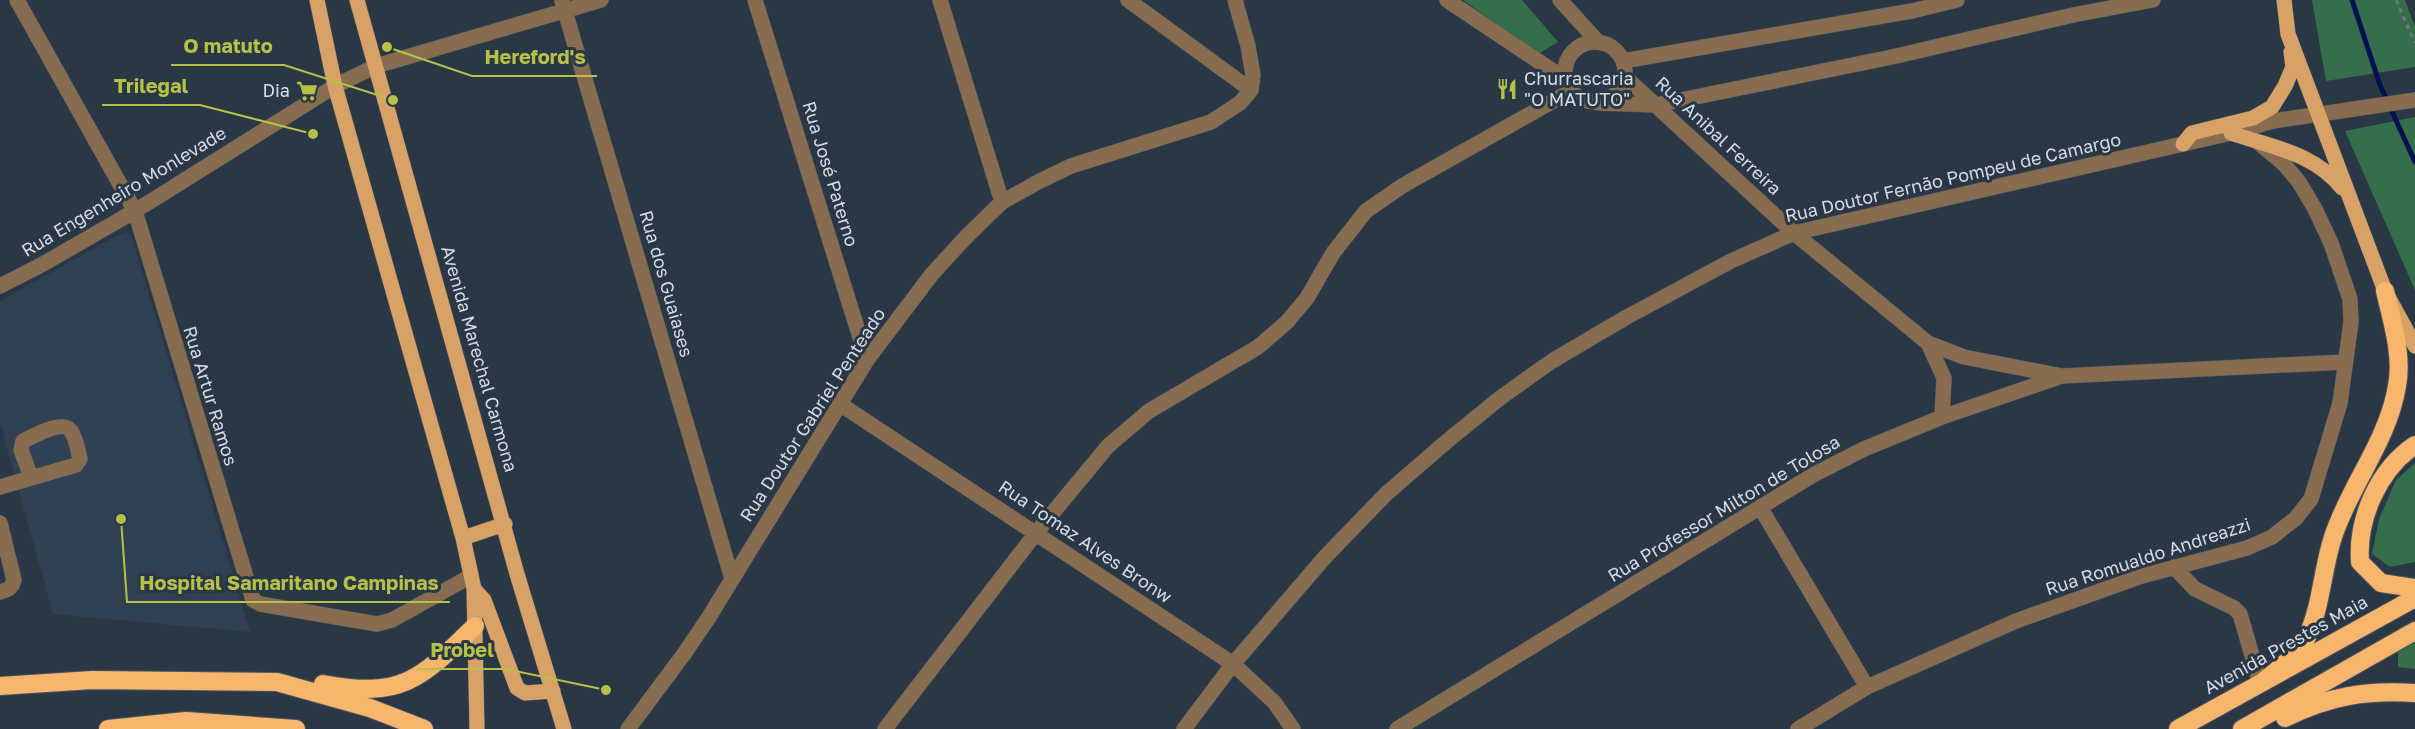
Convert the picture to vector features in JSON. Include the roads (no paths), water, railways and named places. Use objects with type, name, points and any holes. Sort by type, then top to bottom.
[{"type":"highway","points":[[2262,682],[2304,642],[2319,600],[2332,539],[2351,491],[2383,434],[2398,385],[2395,336],[2385,291]]},
{"type":"highway","points":[[2415,445],[2392,465],[2379,485],[2359,536],[2359,549],[2360,562],[2381,583],[2415,588]]},
{"type":"highway","name":"Avenida Prestes Maia","points":[[2178,729],[2415,598]]},
{"type":"highway","points":[[0,686],[92,680],[277,682],[293,678],[340,687],[373,690],[394,687],[413,678],[440,661],[475,626]]},
{"type":"highway","points":[[2242,729],[2415,631]]},
{"type":"highway","points":[[277,682],[370,708],[424,729]]},
{"type":"highway","points":[[2262,729],[2326,700],[2356,694],[2415,693]]},
{"type":"highway","points":[[108,729],[186,721],[291,728]]},
{"type":"main road","points":[[317,0],[335,86],[463,538],[473,583],[477,729]]},
{"type":"main road","name":"Avenida Marechal Carmona","points":[[357,0],[517,574],[564,729]]},
{"type":"main road","points":[[2183,144],[2192,133],[2253,118],[2272,107],[2293,67],[2284,0]]},
{"type":"main road","points":[[2288,34],[2385,291],[2415,346]]},
{"type":"main road","points":[[2231,133],[2288,151],[2322,168],[2333,177],[2351,200]]},
{"type":"main road","points":[[463,538],[505,525]]},
{"type":"main road","points":[[473,583],[484,600],[517,688],[525,693],[553,691]]},
{"type":"street","name":"Rua Artur Ramos","points":[[17,0],[135,211],[253,600],[260,604],[377,624],[392,620],[473,583]]},
{"type":"street","name":"Rua Engenheiro Monlevade","points":[[0,286],[135,211],[335,86],[376,66],[563,5],[601,0]]},
{"type":"street","name":"Rua José Paterno","points":[[755,0],[867,360]]},
{"type":"street","points":[[940,0],[1002,202]]},
{"type":"street","points":[[1128,0],[1251,90],[1252,66],[1236,0]]},
{"type":"street","points":[[1447,0],[1568,85],[1578,98],[1598,103],[1656,105],[1892,57],[2073,15],[2152,0]]},
{"type":"street","points":[[1560,0],[1598,42]]},
{"type":"street","points":[[1623,61],[1912,11],[1958,0]]},
{"type":"street","name":"Rua dos Guaiases","points":[[563,5],[732,579]]},
{"type":"street","points":[[1568,85],[1567,60],[1572,52],[1588,42],[1598,42],[1614,48],[1623,61],[1625,77],[1616,95],[1598,103]]},
{"type":"street","name":"Rua Anibal Ferreira","points":[[1625,77],[1794,233],[1928,343],[1964,357],[2062,376]]},
{"type":"street","points":[[885,729],[1036,533],[1108,446],[1149,411],[1258,347],[1287,322],[1307,298],[1333,253],[1366,211],[1402,186],[1568,85]]},
{"type":"street","name":"Rua Doutor Gabriel Penteado","points":[[628,729],[684,654],[867,360],[932,274],[1002,202],[1071,166],[1211,123],[1240,103],[1251,90]]},
{"type":"street","name":"Rua Doutor Fernão Pompeu de Camargo","points":[[1184,729],[1233,664],[1325,557],[1386,494],[1500,398],[1552,361],[1663,296],[1731,261],[1794,233],[2231,133],[2272,121],[2415,100]]},
{"type":"street","name":"Rua Romualdo Andreazzi","points":[[1798,729],[1867,687],[2016,621],[2083,596],[2174,567],[2247,548],[2272,537],[2296,518],[2311,499],[2328,449],[2340,403],[2352,322],[2350,299],[2331,243],[2315,209],[2299,182],[2284,164],[2259,142]]},
{"type":"street","points":[[1928,343],[1944,378],[1942,417]]},
{"type":"street","name":"Rua Professor Milton de Tolosa","points":[[1397,729],[1813,474],[1864,449],[1942,417],[2062,376],[2345,362]]},
{"type":"street","name":"Rua Tomaz Alves Bronw","points":[[840,404],[1233,664],[1274,702],[1293,729]]},
{"type":"street","points":[[0,487],[31,477]]},
{"type":"street","points":[[1760,507],[1867,687]]},
{"type":"street","points":[[0,523],[13,574],[6,589]]},
{"type":"street","points":[[2174,567],[2195,589],[2234,608],[2240,614],[2262,682]]},
{"type":"waterway","points":[[2352,0],[2380,85],[2415,162]]},
{"type":"place","name":"Hereford's","points":[[387,47]]},
{"type":"place","name":"Churrascaria \"O MATUTO\"","points":[[1507,89]]},
{"type":"place","name":"Dia","points":[[307,91]]},
{"type":"place","name":"O matuto","points":[[393,100]]},
{"type":"place","name":"Trilegal","points":[[313,134]]},
{"type":"place","name":"Hospital Samaritano Campinas","points":[[121,519]]},
{"type":"place","name":"Probel","points":[[606,690]]}]
